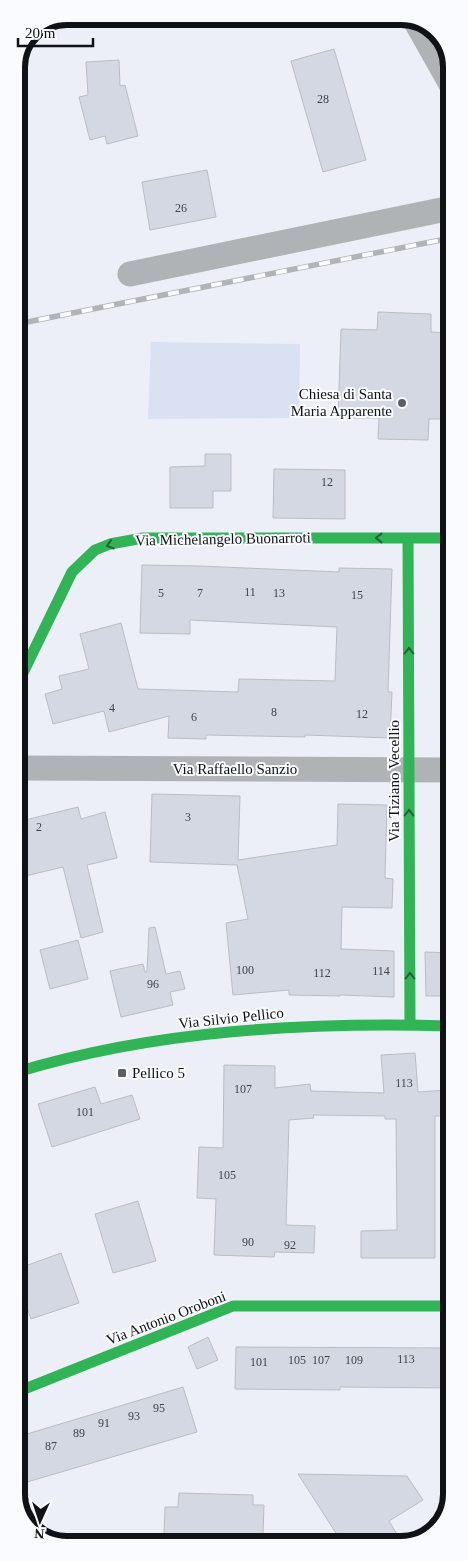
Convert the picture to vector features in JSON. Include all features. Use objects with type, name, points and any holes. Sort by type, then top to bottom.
[{"type":"street","points":[[421,30],[443,70]]},
{"type":"street","points":[[130,274],[443,210]]},
{"type":"street","name":"Via Michelangelo Buonarroti","points":[[25,669],[72,572],[82,560],[95,550],[110,544],[143,538],[443,538]]},
{"type":"street","name":"Via Tiziano Vecellio","points":[[408,538],[410,1024]]},
{"type":"street","name":"Via Raffaello Sanzio","points":[[25,764],[443,770]]},
{"type":"street","name":"Via Silvio Pellico","points":[[25,1070],[127,1045],[260,1029],[344,1025],[443,1026]]},
{"type":"street","name":"Via Antonio Oroboni","points":[[25,1389],[233,1306],[443,1306]]},
{"type":"shaded area","points":[[151,342],[300,344],[299,418],[148,419]]},
{"type":"building","points":[[334,49],[366,160],[323,172],[291,61]]},
{"type":"building","points":[[119,60],[120,86],[125,85],[138,136],[107,144],[105,136],[90,140],[79,97],[88,95],[86,62]]},
{"type":"building","points":[[207,170],[216,217],[150,230],[142,182]]},
{"type":"building","points":[[378,312],[431,314],[431,332],[443,333],[443,419],[429,419],[428,440],[378,439],[379,418],[338,418],[341,329],[377,330]]},
{"type":"building","points":[[205,454],[231,454],[231,491],[213,491],[213,508],[170,508],[170,467],[205,466]]},
{"type":"building","points":[[274,469],[345,470],[345,519],[273,518]]},
{"type":"building","points":[[142,565],[339,572],[339,568],[392,569],[388,692],[392,692],[390,738],[305,735],[305,737],[206,735],[206,739],[168,738],[169,716],[109,732],[104,711],[53,724],[45,694],[62,689],[59,676],[89,669],[80,634],[121,623],[138,689],[238,692],[239,679],[335,681],[337,627],[190,620],[190,634],[140,633]]},
{"type":"building","points":[[152,794],[240,796],[238,860],[337,845],[338,804],[387,805],[385,878],[393,879],[392,908],[342,907],[341,949],[394,951],[394,997],[289,995],[289,990],[233,995],[226,923],[248,919],[237,865],[150,862]]},
{"type":"building","points":[[78,807],[81,819],[105,812],[117,858],[87,865],[103,932],[81,938],[63,867],[25,876],[25,820]]},
{"type":"building","points":[[155,927],[166,974],[180,971],[185,989],[170,992],[173,1005],[121,1017],[110,971],[143,964],[145,972],[147,972],[149,928]]},
{"type":"building","points":[[78,940],[88,979],[50,989],[40,950]]},
{"type":"building","points":[[425,952],[443,953],[443,996],[426,996]]},
{"type":"building","points":[[415,1053],[418,1092],[443,1090],[443,1116],[435,1116],[435,1258],[361,1258],[361,1231],[397,1230],[396,1119],[385,1119],[385,1116],[313,1115],[314,1118],[289,1120],[286,1225],[315,1226],[314,1253],[275,1252],[274,1257],[214,1255],[216,1199],[197,1198],[199,1147],[223,1148],[224,1065],[275,1066],[275,1088],[310,1084],[311,1091],[384,1093],[381,1055]]},
{"type":"building","points":[[95,1087],[101,1104],[132,1095],[140,1119],[52,1147],[38,1104]]},
{"type":"building","points":[[138,1201],[156,1261],[113,1273],[95,1214]]},
{"type":"building","points":[[61,1253],[79,1303],[31,1319],[25,1302],[25,1266]]},
{"type":"building","points":[[208,1337],[218,1360],[197,1369],[188,1347]]},
{"type":"building","points":[[236,1347],[443,1348],[443,1388],[340,1387],[340,1390],[235,1389]]},
{"type":"building","points":[[183,1387],[197,1432],[25,1483],[25,1435]]},
{"type":"building","points":[[298,1474],[407,1476],[423,1500],[389,1521],[398,1536],[338,1536]]},
{"type":"building","points":[[179,1493],[253,1495],[253,1505],[264,1505],[263,1536],[164,1534],[165,1507],[178,1507]]},
{"type":"railway","points":[[25,322],[443,240]]},
{"type":"traffic: fast","points":[[25,669],[72,572],[95,550],[110,544],[143,538],[443,538]]},
{"type":"traffic: fast","points":[[408,538],[410,1024]]},
{"type":"traffic: fast","points":[[25,1070],[123,1047],[177,1038],[232,1032],[342,1026],[443,1026]]},
{"type":"traffic: fast","points":[[25,1389],[233,1306],[443,1306]]},
{"type":"place","name":"Chiesa di Santa Maria Apparente","points":[[402,403]]},
{"type":"place","name":"Pellico 5","points":[[122,1073]]}]
